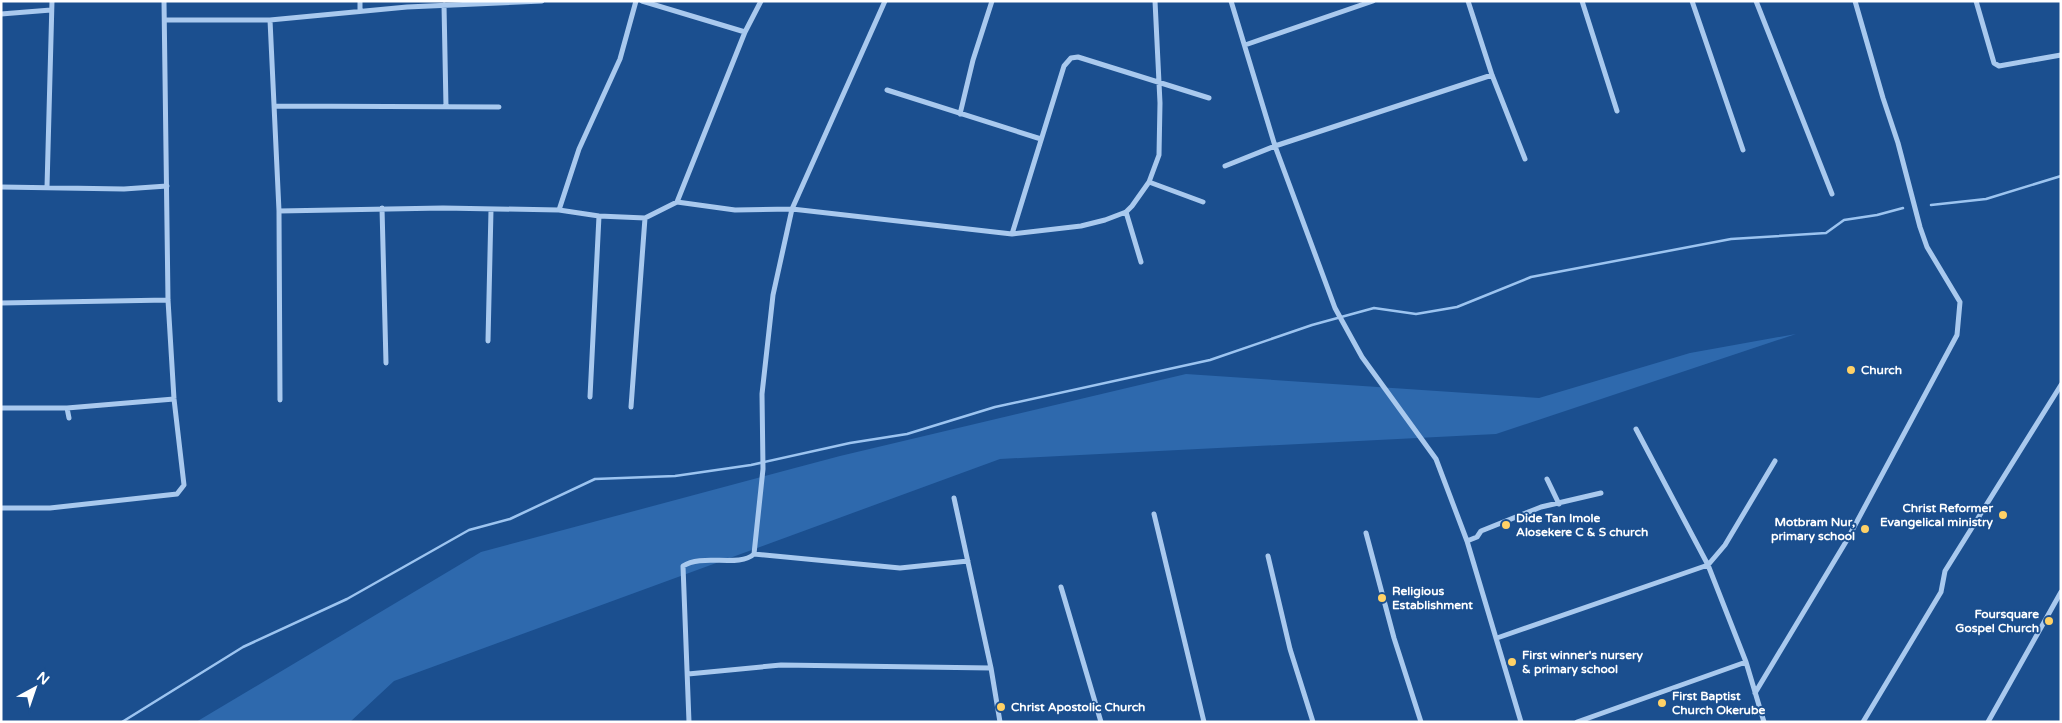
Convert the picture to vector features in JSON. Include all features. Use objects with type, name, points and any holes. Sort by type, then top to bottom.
[{"type":"street","points":[[47,187],[52,1]]},
{"type":"street","points":[[1,508],[50,508],[177,494],[182,490],[184,478],[174,399],[168,300],[168,186],[164,1]]},
{"type":"street","points":[[360,1],[360,11]]},
{"type":"street","points":[[165,20],[270,20],[444,5],[542,1]]},
{"type":"street","points":[[559,210],[579,149],[620,58],[636,1]]},
{"type":"street","points":[[642,1],[745,32]]},
{"type":"street","points":[[677,202],[745,32],[761,1]]},
{"type":"street","points":[[754,554],[763,469],[762,394],[773,295],[792,209],[885,1]]},
{"type":"street","points":[[960,114],[973,60],[992,1]]},
{"type":"street","points":[[279,211],[382,208],[559,210],[599,216],[644,218],[677,202],[735,210],[792,209],[1012,234],[1081,226],[1126,212],[1150,182],[1159,155],[1160,103],[1155,1]]},
{"type":"street","points":[[1231,1],[1275,146],[1322,268],[1335,308],[1362,357],[1436,459],[1467,541],[1521,722]]},
{"type":"street","points":[[1245,45],[1373,1]]},
{"type":"street","points":[[1468,1],[1492,75],[1525,159]]},
{"type":"street","points":[[1582,1],[1617,111]]},
{"type":"street","points":[[1692,1],[1743,150]]},
{"type":"street","points":[[1756,1],[1832,194]]},
{"type":"street","points":[[1755,693],[1876,488],[1957,335],[1960,318],[1960,302],[1928,247],[1920,227],[1898,143],[1855,1]]},
{"type":"street","points":[[1976,1],[1994,63],[2000,66],[2061,55]]},
{"type":"street","points":[[444,5],[446,107]]},
{"type":"street","points":[[1,14],[51,10]]},
{"type":"street","points":[[270,20],[276,106],[279,211],[280,400]]},
{"type":"street","points":[[1012,234],[1064,66],[1071,58],[1078,57],[1209,98]]},
{"type":"street","points":[[1225,166],[1275,146],[1492,75]]},
{"type":"street","points":[[887,90],[1040,139]]},
{"type":"street","points":[[276,106],[498,107]]},
{"type":"street","points":[[1150,182],[1203,202]]},
{"type":"street","points":[[1,187],[124,189],[168,186]]},
{"type":"street","points":[[382,208],[386,363]]},
{"type":"street","points":[[488,341],[491,210]]},
{"type":"street","points":[[1126,212],[1141,262]]},
{"type":"street","points":[[590,397],[599,216]]},
{"type":"street","points":[[631,407],[644,218]]},
{"type":"street","points":[[1,303],[168,300]]},
{"type":"street","points":[[1863,722],[1941,592],[1945,571],[2061,385]]},
{"type":"street","points":[[1,408],[67,408],[174,399]]},
{"type":"street","points":[[67,408],[69,418]]},
{"type":"street","points":[[1636,429],[1708,565],[1746,662],[1764,722]]},
{"type":"street","points":[[1496,638],[1708,565],[1725,545],[1775,461]]},
{"type":"street","points":[[1547,479],[1559,504]]},
{"type":"street","points":[[1467,541],[1477,537],[1481,531],[1542,507],[1602,493]]},
{"type":"street","points":[[954,498],[992,668],[1000,722]]},
{"type":"street","points":[[1154,514],[1204,722]]},
{"type":"street","points":[[1366,533],[1394,638],[1421,722]]},
{"type":"street","points":[[690,722],[684,632],[683,566],[696,561],[743,558],[754,554],[900,568],[968,561]]},
{"type":"street","points":[[1268,556],[1290,649],[1313,722]]},
{"type":"street","points":[[1061,587],[1101,722]]},
{"type":"street","points":[[1988,722],[2061,592]]},
{"type":"street","points":[[1577,722],[1746,662]]},
{"type":"street","points":[[688,674],[781,665],[992,668]]},
{"type":"shaded area","points":[[1796,334],[1496,434],[1000,459],[394,681],[350,722],[196,722],[481,552],[840,456],[1186,374],[1539,398],[1690,353]]},
{"type":"waterway","points":[[1931,205],[1986,199],[2061,176]]},
{"type":"waterway","points":[[122,722],[243,647],[347,599],[469,530],[510,519],[595,479],[675,476],[751,465],[850,443],[907,434],[995,407],[1210,360],[1312,325],[1374,308],[1416,314],[1457,307],[1531,277],[1731,239],[1826,233],[1844,220],[1877,215],[1903,208]]},
{"type":"place","name":"Church","points":[[1851,370]]},
{"type":"place","name":"Christ Reformer Evangelical ministry","points":[[2003,515]]},
{"type":"place","name":"Dide Tan Imole Alosekere C & S church","points":[[1506,525]]},
{"type":"place","name":"Motbram Nur, primary school","points":[[1865,529]]},
{"type":"place","name":"Religious Establishment","points":[[1382,598]]},
{"type":"place","name":"Foursquare Gospel Church","points":[[2049,621]]},
{"type":"place","name":"First winner's nursery & primary school","points":[[1512,662]]},
{"type":"place","name":"First Baptist Church Okerube","points":[[1662,703]]},
{"type":"place","name":"Christ Apostolic Church","points":[[1001,707]]}]
